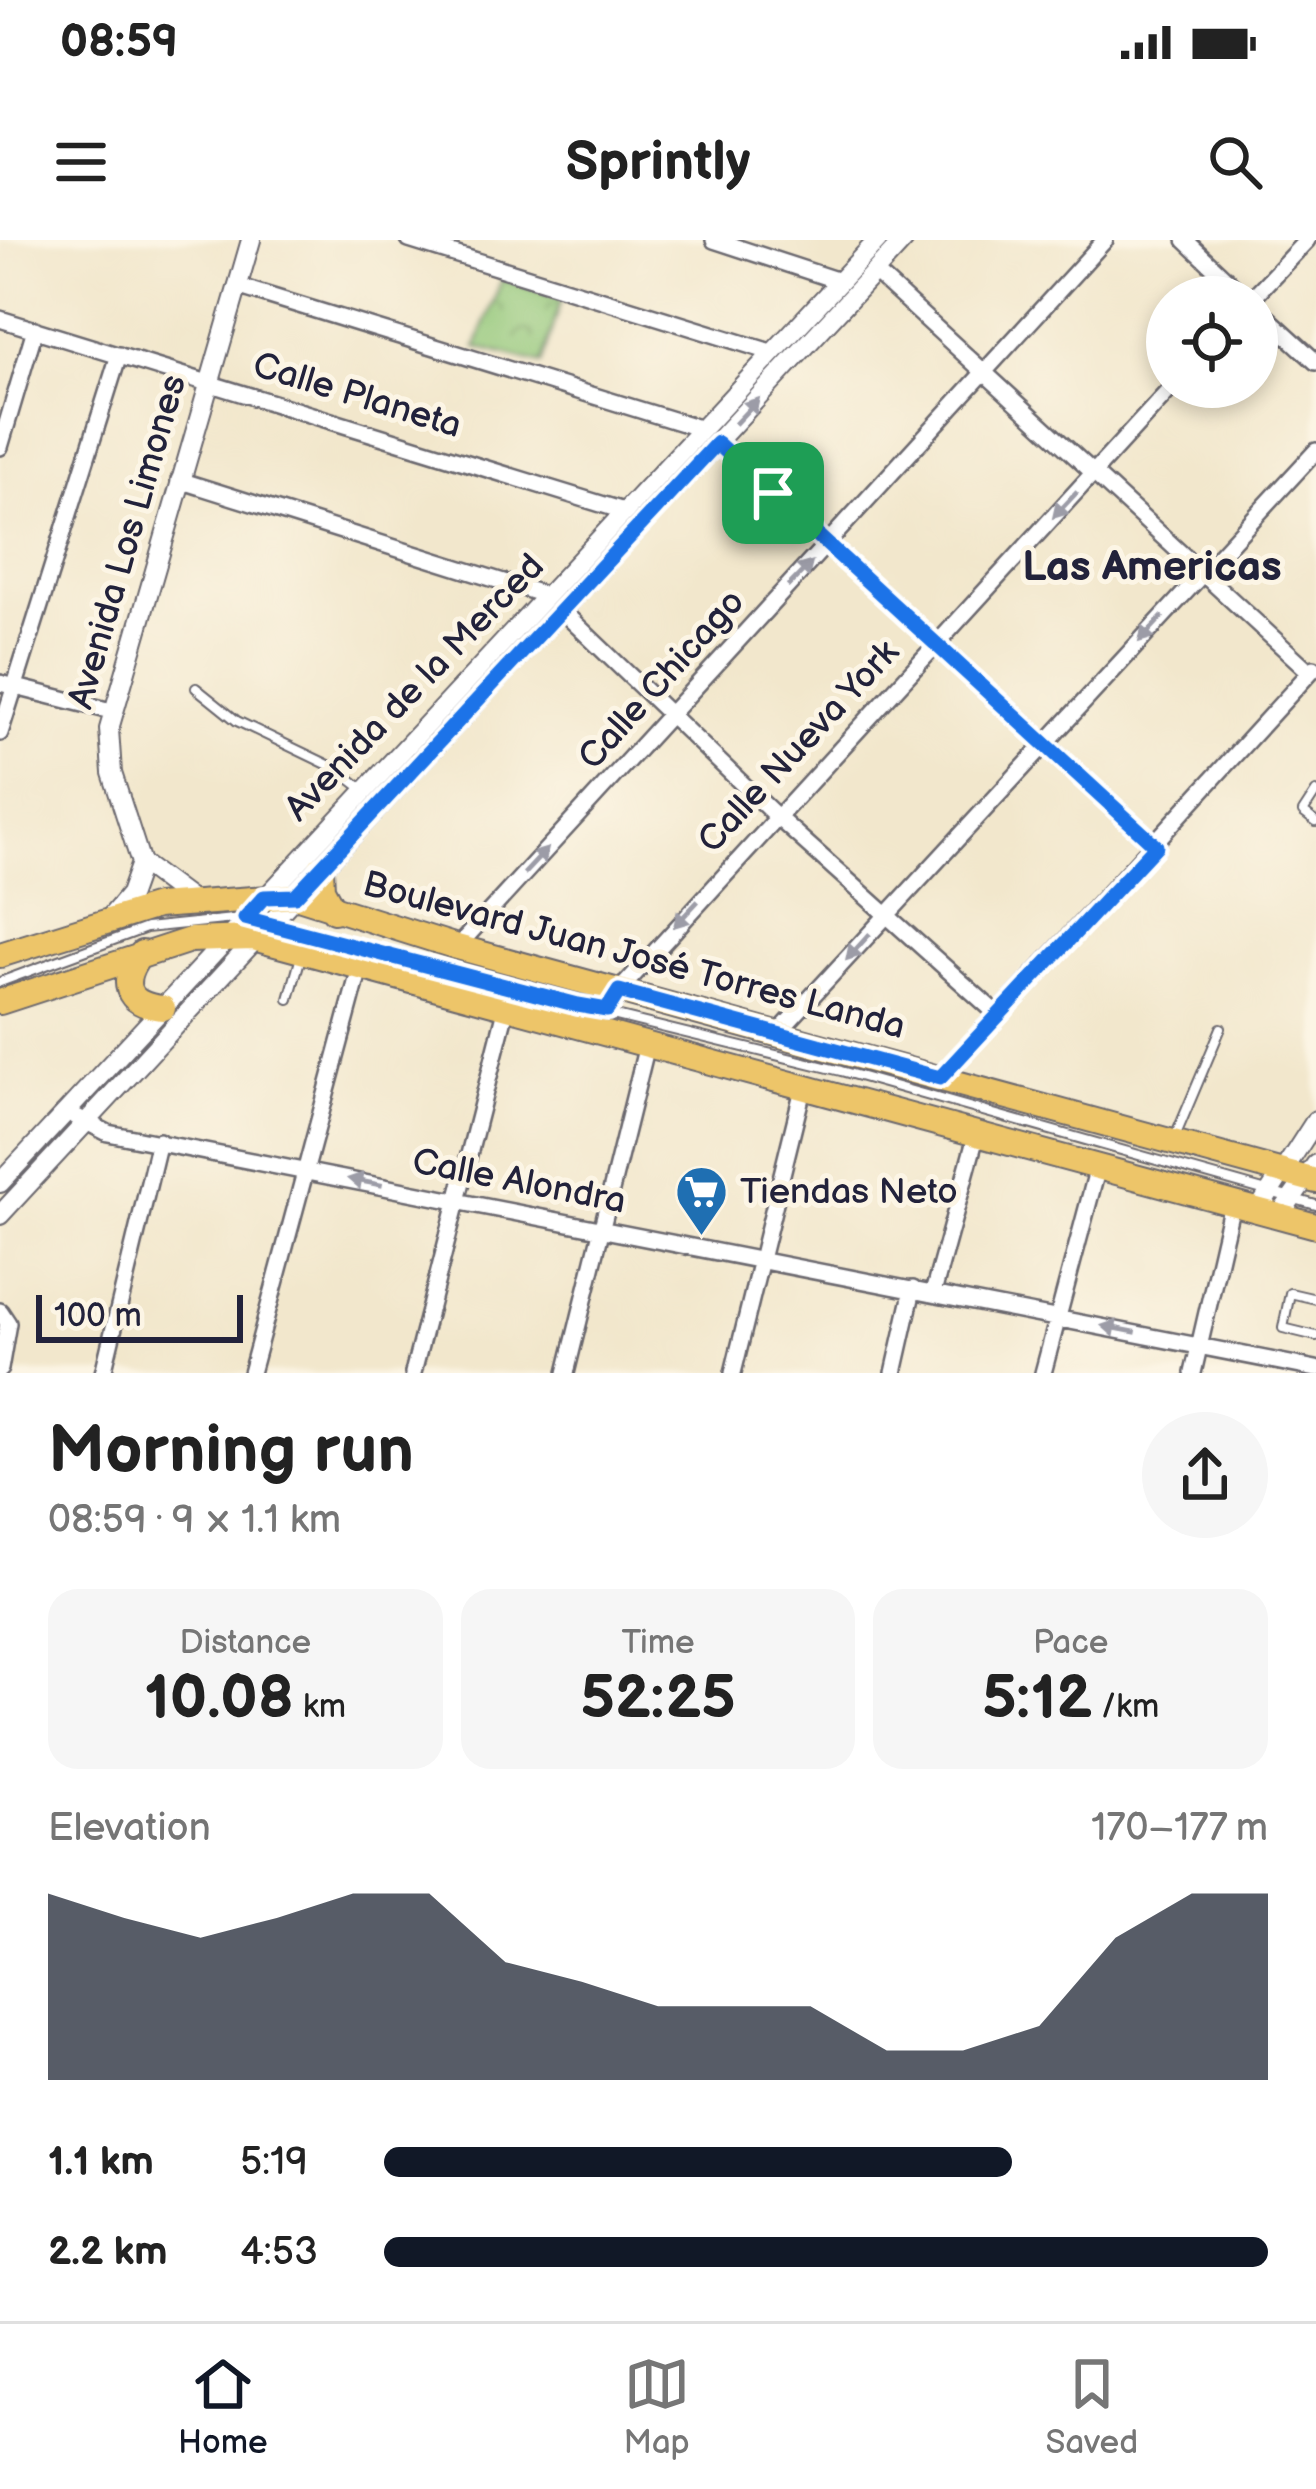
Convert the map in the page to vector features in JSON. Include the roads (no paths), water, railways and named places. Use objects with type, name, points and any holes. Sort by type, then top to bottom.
[{"type":"main road","points":[[321,868],[322,889],[334,911]]},
{"type":"main road","name":"Boulevard Juan José Torres Landa","points":[[0,1002],[142,952],[253,922],[295,896],[457,947],[573,1002],[610,1012],[777,1034],[1173,1142],[1290,1189],[1316,1226]]},
{"type":"main road","name":"Boulevard Juan José Torres Landa","points":[[0,955],[192,901],[253,922],[303,952],[507,1006],[573,1002],[610,1012],[647,1046],[1232,1204],[1290,1189]]},
{"type":"main road","points":[[142,952],[127,977],[129,995],[136,1003],[163,1008]]},
{"type":"street","name":"Avenida Los Limones","points":[[141,863],[112,773],[111,711],[251,240]]},
{"type":"street","points":[[409,240],[774,352]]},
{"type":"street","points":[[714,240],[839,281]]},
{"type":"street","name":"Avenida de la Merced","points":[[0,1216],[87,1124],[363,789],[554,603],[627,512],[710,436],[774,352],[878,240]]},
{"type":"street","name":"Avenida de la Merced","points":[[295,896],[554,603],[710,436],[904,240]]},
{"type":"street","name":"Calle Chicago","points":[[457,947],[1106,240]]},
{"type":"street","points":[[1185,240],[1225,276]]},
{"type":"street","points":[[1270,276],[1307,240]]},
{"type":"street","points":[[875,272],[1313,669],[940,1078]]},
{"type":"street","points":[[237,286],[710,436],[1156,846]]},
{"type":"street","name":"Calle Planeta","points":[[0,319],[627,512]]},
{"type":"street","points":[[1278,327],[1316,362]]},
{"type":"street","points":[[0,447],[35,329]]},
{"type":"street","points":[[0,733],[7,685],[119,355]]},
{"type":"street","name":"Calle Nueva York","points":[[610,1012],[776,816],[1153,408]]},
{"type":"street","points":[[777,1034],[1316,451]]},
{"type":"street","points":[[179,480],[554,603],[776,816],[997,1014]]},
{"type":"street","points":[[7,685],[111,711]]},
{"type":"street","points":[[108,921],[130,894],[141,863],[192,901]]},
{"type":"street","name":"Avenida de la Merced","points":[[0,1183],[163,1008],[253,922]]},
{"type":"street","points":[[251,1373],[360,968]]},
{"type":"street","points":[[412,1373],[507,1006]]},
{"type":"street","points":[[566,1373],[647,1046]]},
{"type":"street","points":[[733,1373],[803,1089]]},
{"type":"street","name":"Calle Alondra","points":[[69,1113],[87,1124],[159,1141],[1200,1345],[1315,1363]]},
{"type":"street","points":[[1290,1189],[1316,1120]]},
{"type":"street","points":[[933,1293],[977,1133]]},
{"type":"street","points":[[103,1373],[159,1141]]},
{"type":"street","points":[[1043,1373],[1098,1167]]},
{"type":"street","points":[[1193,1373],[1232,1204]]},
{"type":"street","points":[[894,1373],[913,1289]]},
{"type":"street","points":[[0,1311],[8,1323],[0,1369]]},
{"type":"lane","points":[[196,688],[237,722],[337,769],[363,789]]},
{"type":"lane","points":[[1316,792],[1304,812],[1316,821]]},
{"type":"lane","points":[[0,982],[146,928],[253,922],[461,978],[573,1002]]},
{"type":"lane","points":[[289,999],[303,952]]},
{"type":"lane","points":[[610,1012],[1290,1189],[1316,1204]]},
{"type":"lane","points":[[1173,1142],[1221,1028]]},
{"type":"lane","points":[[1316,1299],[1290,1293],[1283,1328],[1316,1336]]},
{"type":"place","name":"Tiendas Neto","points":[[701,1238]]},
{"type":"district","name":"Las Americas","points":[[1152,567]]}]
